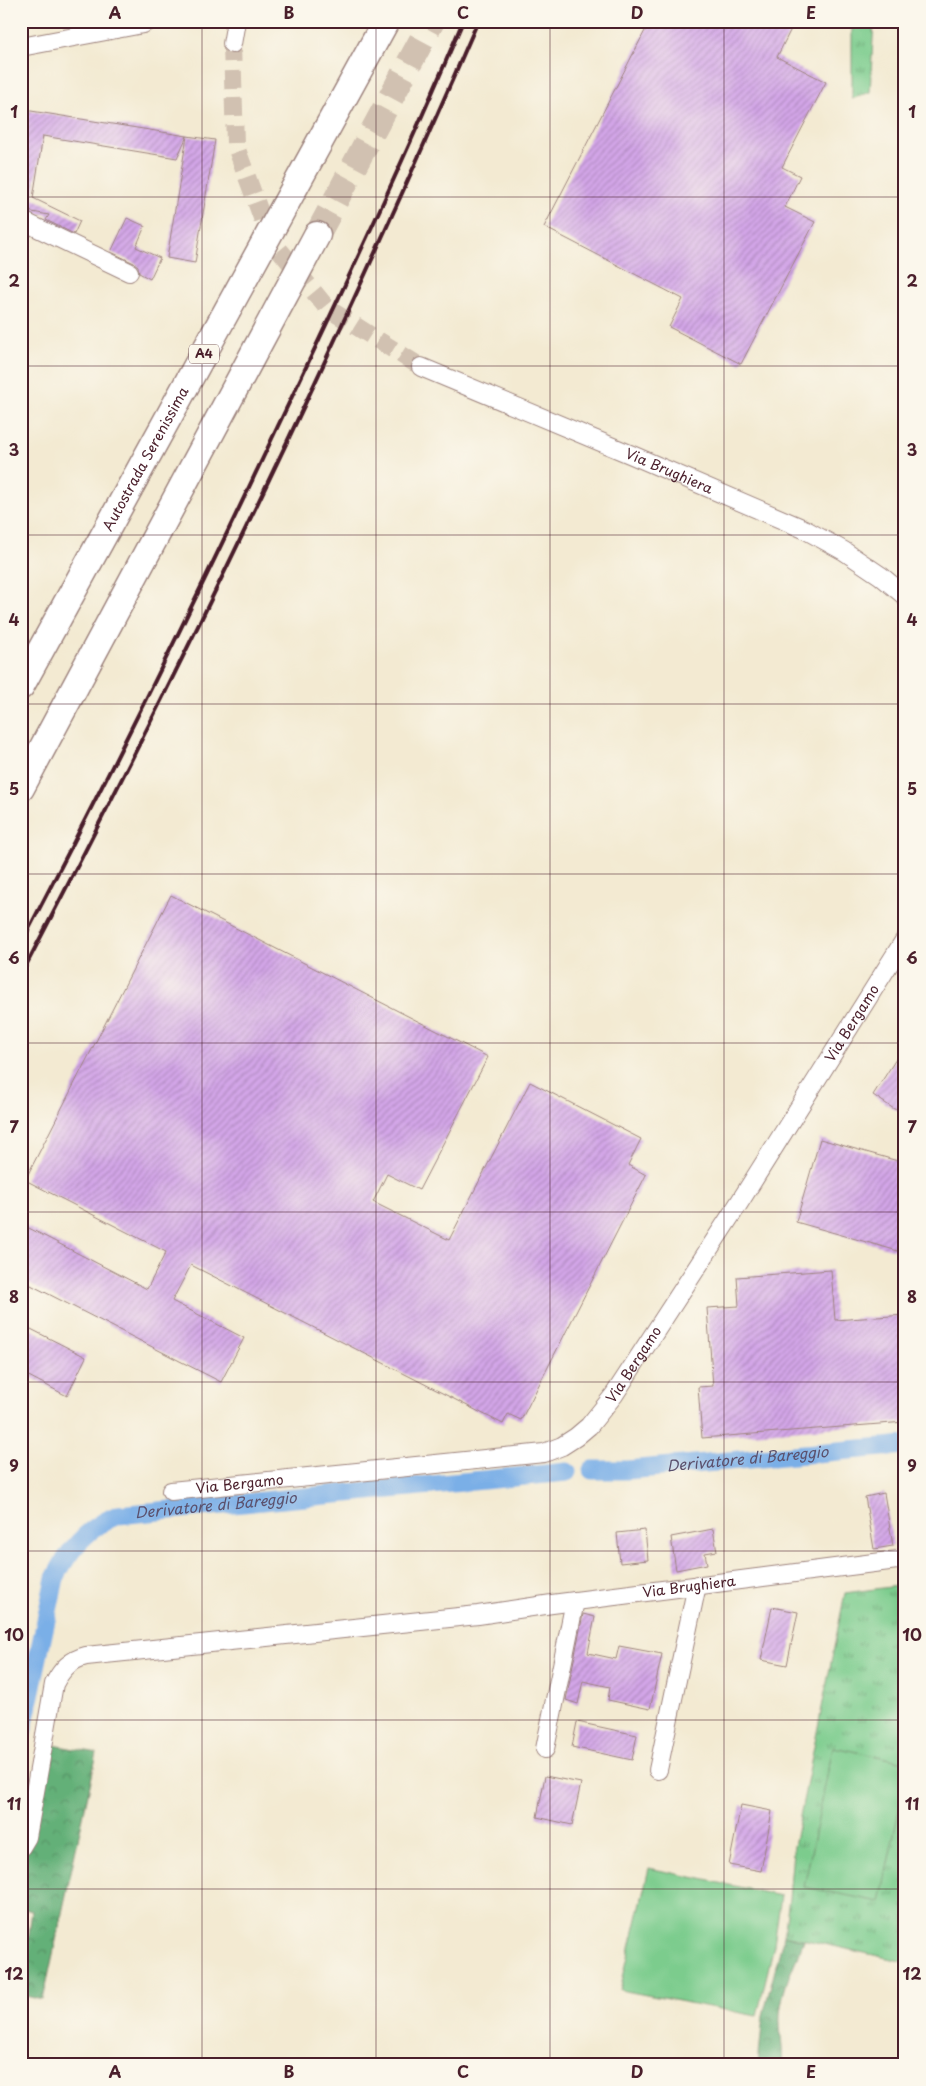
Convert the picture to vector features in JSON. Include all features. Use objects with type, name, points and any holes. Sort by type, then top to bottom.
[{"type":"highway","name":"Autostrada Serenissima","points":[[21,686],[386,21]]},
{"type":"highway","points":[[21,788],[317,235]]},
{"type":"street","points":[[21,48],[143,24],[148,21]]},
{"type":"street","points":[[232,44],[236,21]]},
{"type":"street","points":[[21,220],[129,272]]},
{"type":"street","name":"Via Brughiera","points":[[421,367],[632,455],[804,530],[844,551],[905,596]]},
{"type":"street","name":"Via Bergamo","points":[[171,1491],[544,1453],[562,1446],[576,1437],[589,1426],[614,1395],[739,1203],[905,939]]},
{"type":"street","name":"Via Brughiera","points":[[21,1847],[27,1837],[54,1684],[63,1669],[76,1659],[86,1656],[471,1616],[905,1559]]},
{"type":"street","points":[[658,1770],[697,1585]]},
{"type":"street","points":[[545,1749],[575,1601]]},
{"type":"green space","points":[[852,21],[874,21],[870,92],[852,99]]},
{"type":"green space","points":[[905,1585],[905,1962],[784,1935],[793,1851],[845,1593]]},
{"type":"green space","points":[[53,1745],[97,1753],[43,2000],[21,1995],[32,1911],[21,1908],[21,1853]]},
{"type":"green space","points":[[833,1747],[905,1762],[905,1781],[880,1902],[804,1887]]},
{"type":"green space","points":[[649,1868],[781,1896],[774,1945],[757,2016],[620,1990]]},
{"type":"green space","points":[[784,1935],[804,1940],[786,1985],[781,2004],[782,2065],[758,2065],[763,2015]]},
{"type":"building","points":[[650,21],[795,21],[777,57],[826,82],[782,167],[800,176],[785,207],[815,222],[741,364],[669,327],[683,299],[544,227]]},
{"type":"building","points":[[25,110],[187,136],[177,158],[43,136],[33,198],[80,221],[74,234],[46,220],[49,215],[21,210],[21,136]]},
{"type":"building","points":[[187,136],[215,140],[195,263],[167,258]]},
{"type":"building","points":[[127,218],[145,226],[136,247],[160,258],[150,279],[139,273],[138,266],[134,263],[111,252]]},
{"type":"building","points":[[171,895],[488,1057],[419,1190],[387,1174],[373,1202],[449,1240],[530,1082],[641,1139],[628,1165],[646,1175],[521,1420],[508,1414],[503,1424],[191,1265],[172,1301],[244,1338],[221,1382],[21,1280],[21,1224],[147,1289],[166,1252],[25,1180]]},
{"type":"building","points":[[905,1045],[905,1112],[894,1109],[873,1095]]},
{"type":"building","points":[[820,1139],[905,1163],[905,1253],[796,1222]]},
{"type":"building","points":[[831,1270],[835,1320],[905,1315],[905,1422],[702,1438],[698,1387],[713,1386],[707,1308],[739,1306],[737,1277]]},
{"type":"building","points":[[21,1324],[86,1357],[67,1396],[21,1372]]},
{"type":"building","points":[[884,1493],[893,1546],[874,1549],[865,1497]]},
{"type":"building","points":[[713,1529],[717,1551],[705,1553],[707,1564],[676,1570],[671,1537]]},
{"type":"building","points":[[645,1530],[648,1560],[620,1563],[617,1533]]},
{"type":"building","points":[[772,1607],[798,1612],[787,1665],[761,1660]]},
{"type":"building","points":[[583,1614],[595,1617],[588,1653],[616,1659],[619,1646],[662,1654],[650,1709],[608,1700],[610,1687],[583,1681],[578,1704],[566,1700]]},
{"type":"building","points":[[577,1722],[637,1735],[632,1760],[572,1747]]},
{"type":"building","points":[[545,1776],[581,1783],[572,1825],[537,1817]]},
{"type":"building","points":[[741,1805],[772,1811],[761,1871],[729,1865]]},
{"type":"waterway","name":"Derivatore di Bareggio","points":[[592,1470],[627,1470],[905,1445]]},
{"type":"waterway","name":"Derivatore di Bareggio","points":[[21,1737],[55,1578],[60,1567],[80,1540],[107,1520],[118,1515],[567,1472]]},
{"type":"tunnel","points":[[317,235],[432,21]]},
{"type":"tunnel","points":[[232,44],[235,144],[269,237],[327,308],[421,367]]},
{"type":"railway","points":[[21,944],[119,752],[246,493],[372,226],[463,21]]},
{"type":"railway","points":[[21,975],[82,858],[258,502],[370,263],[478,21]]}]
